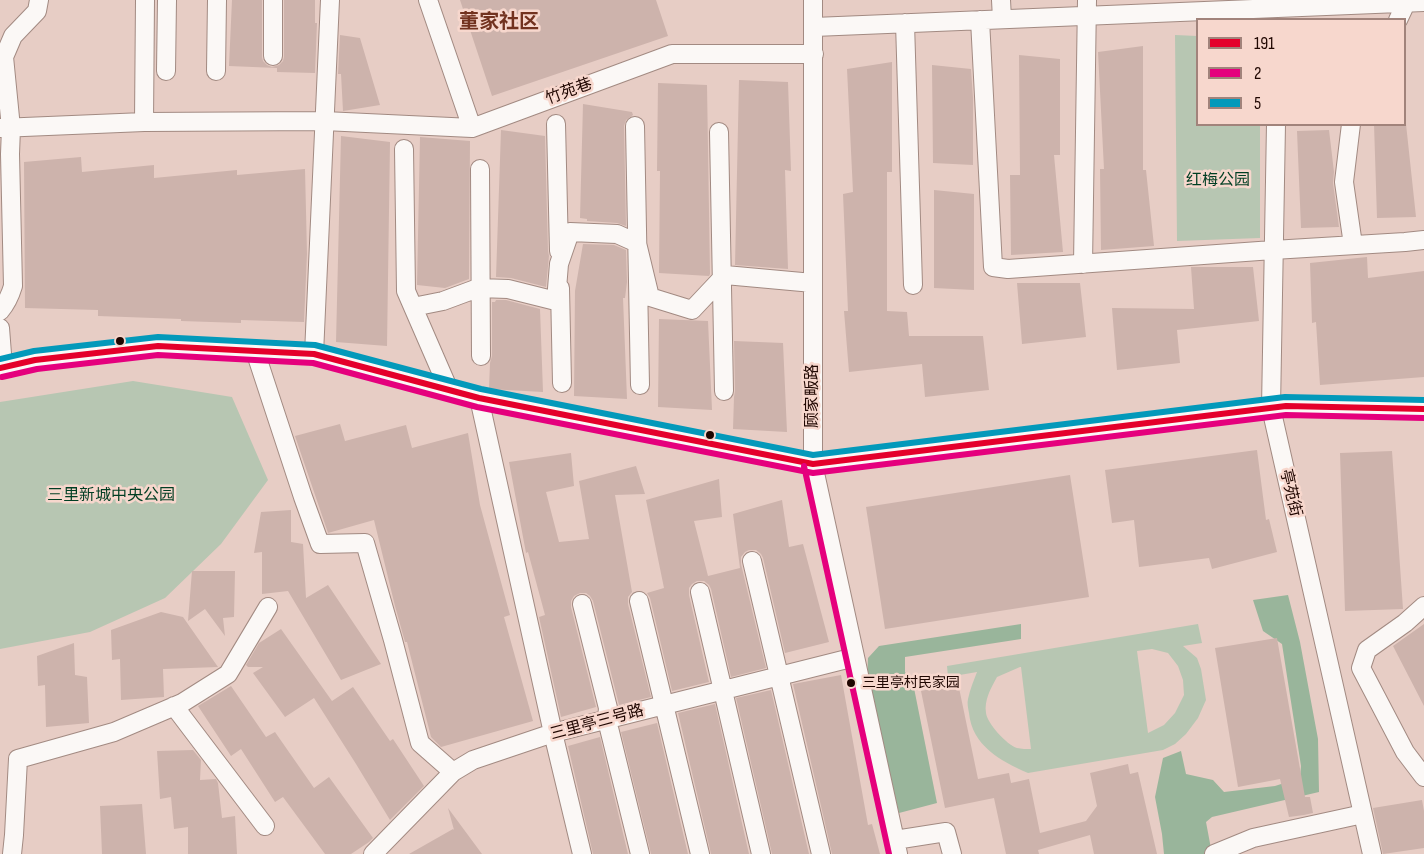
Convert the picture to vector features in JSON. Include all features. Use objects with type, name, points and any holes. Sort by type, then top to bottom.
[{"type":"street","points":[[0,311],[6,305],[13,286],[10,154],[6,128],[4,57],[6,33],[37,11],[39,0]]},
{"type":"street","points":[[144,122],[145,0]]},
{"type":"street","points":[[166,71],[167,0]]},
{"type":"street","points":[[216,71],[217,0]]},
{"type":"street","points":[[273,0],[273,56]]},
{"type":"street","points":[[428,0],[472,128]]},
{"type":"street","name":"顾家畈路","points":[[813,0],[813,464],[897,847]]},
{"type":"street","points":[[1001,0],[1002,19]]},
{"type":"street","points":[[314,354],[331,1]]},
{"type":"street","points":[[814,27],[1002,19],[1087,8],[1278,9],[1368,2],[1415,3]]},
{"type":"street","points":[[1400,18],[1415,3]]},
{"type":"street","points":[[1083,264],[1087,8]]},
{"type":"street","points":[[980,20],[993,267],[1008,269],[1424,240]]},
{"type":"street","points":[[905,23],[913,285]]},
{"type":"street","name":"竹苑巷","points":[[6,128],[144,122],[324,121],[472,128],[672,54],[814,54]]},
{"type":"street","points":[[556,124],[562,383]]},
{"type":"street","points":[[634,126],[640,385]]},
{"type":"street","name":"亭苑街","points":[[1276,126],[1271,408],[1372,854]]},
{"type":"street","points":[[1351,126],[1344,182],[1353,245]]},
{"type":"street","points":[[719,132],[724,391]]},
{"type":"street","points":[[404,149],[405,291],[449,390]]},
{"type":"street","points":[[480,169],[481,356]]},
{"type":"street","points":[[412,307],[443,301],[478,288],[508,290],[556,301],[559,264],[570,232],[617,234],[637,243]]},
{"type":"street","points":[[637,243],[650,297],[692,310],[725,275],[813,283]]},
{"type":"street","points":[[0,328],[1,368],[35,360],[158,346],[314,354],[479,398],[813,464],[1286,406],[1424,409]]},
{"type":"street","points":[[255,351],[320,544],[365,543],[420,743],[453,772]]},
{"type":"street","points":[[479,398],[582,854]]},
{"type":"street","points":[[752,561],[821,854]]},
{"type":"street","points":[[700,592],[761,854]]},
{"type":"street","points":[[639,601],[699,854]]},
{"type":"street","points":[[582,604],[608,708],[607,720],[640,854]]},
{"type":"street","points":[[1424,606],[1368,650],[1360,668],[1406,752],[1424,777]]},
{"type":"street","points":[[12,854],[18,759],[114,732],[182,703],[228,674],[268,607]]},
{"type":"street","name":"三里亭三号路","points":[[373,854],[453,772],[473,760],[553,733],[855,657]]},
{"type":"street","points":[[174,706],[265,826]]},
{"type":"street","points":[[1214,854],[1253,838],[1363,814]]},
{"type":"street","points":[[897,847],[946,832],[952,854]]},
{"type":"green space","name":"红梅公园","points":[[1175,35],[1196,36],[1196,126],[1260,126],[1260,238],[1177,241]]},
{"type":"green space","name":"三里新城中央公园","points":[[133,381],[232,397],[268,480],[221,544],[165,598],[90,632],[0,649],[0,402]]},
{"type":"green space","points":[[1288,595],[1300,642],[1318,739],[1319,792],[1212,817],[1206,822],[1212,854],[1164,854],[1155,797],[1163,758],[1181,751],[1186,774],[1213,780],[1224,792],[1275,786],[1300,778],[1301,766],[1282,644],[1263,631],[1253,600]]},
{"type":"green space","points":[[1021,624],[1021,639],[905,657],[905,672],[913,683],[937,803],[899,813],[867,680],[868,658],[879,646]]},
{"type":"green space","points":[[1198,624],[1202,643],[1183,646],[1197,658],[1206,700],[1198,718],[1186,734],[1175,744],[1163,750],[1028,773],[998,757],[982,743],[976,734],[971,724],[968,702],[977,672],[948,677],[947,666]],"holes":[[[1152,649],[1168,653],[1178,666],[1183,680],[1184,695],[1175,713],[1164,725],[1148,733],[1137,651]],[[1021,667],[1031,749],[1017,748],[1008,743],[987,717],[987,699],[997,677]]]},
{"type":"building","points":[[232,0],[262,0],[262,57],[267,65],[272,67],[279,65],[284,57],[284,0],[315,0],[315,23],[317,23],[315,73],[277,72],[277,68],[229,66]]},
{"type":"building","points":[[460,0],[656,0],[668,36],[492,96]]},
{"type":"building","points":[[340,35],[360,38],[380,105],[343,111],[341,74],[338,74]]},
{"type":"building","points":[[1143,46],[1143,170],[1146,170],[1154,246],[1101,250],[1100,169],[1104,169],[1098,52]]},
{"type":"building","points":[[1019,55],[1060,59],[1060,155],[1054,155],[1063,252],[1011,255],[1010,175],[1020,175]]},
{"type":"building","points":[[892,62],[892,172],[887,172],[887,311],[907,312],[909,336],[983,336],[989,390],[925,397],[922,364],[849,372],[844,311],[848,311],[843,194],[853,192],[847,69]]},
{"type":"building","points":[[932,65],[971,69],[973,165],[933,163]]},
{"type":"building","points":[[739,80],[788,82],[791,171],[785,170],[788,269],[735,265]]},
{"type":"building","points":[[658,83],[707,85],[709,276],[659,273]]},
{"type":"building","points":[[583,104],[632,112],[633,115],[626,120],[624,126],[626,226],[580,218]]},
{"type":"building","points":[[1406,124],[1416,217],[1377,218],[1374,126],[1406,126]]},
{"type":"building","points":[[501,130],[545,136],[549,256],[546,287],[511,278],[496,277]]},
{"type":"building","points":[[1329,130],[1339,227],[1301,228],[1297,131]]},
{"type":"building","points":[[341,136],[390,142],[387,346],[336,342]]},
{"type":"building","points":[[420,137],[470,141],[469,279],[445,288],[417,285]]},
{"type":"building","points":[[81,157],[82,172],[154,165],[154,178],[237,170],[237,175],[305,169],[307,254],[304,322],[181,321],[181,319],[98,316],[98,310],[25,308],[24,162]]},
{"type":"building","points":[[934,190],[974,194],[974,290],[934,288]]},
{"type":"building","points":[[583,244],[614,245],[626,250],[627,282],[625,298],[623,298],[627,399],[574,396],[575,291]]},
{"type":"building","points":[[1367,257],[1368,278],[1424,271],[1424,377],[1320,385],[1316,322],[1312,323],[1310,263]]},
{"type":"building","points":[[1191,267],[1253,267],[1259,321],[1177,330],[1180,363],[1117,370],[1112,308],[1194,309]]},
{"type":"building","points":[[1017,283],[1080,283],[1086,337],[1022,344]]},
{"type":"building","points":[[506,300],[540,309],[543,392],[489,389],[492,356],[492,302]]},
{"type":"building","points":[[659,319],[708,321],[712,410],[658,407]]},
{"type":"building","points":[[734,341],[783,343],[787,432],[733,429]]},
{"type":"building","points":[[340,424],[345,441],[406,425],[412,448],[468,433],[480,505],[510,615],[504,617],[533,721],[441,747],[431,737],[374,520],[328,533],[295,436]]},
{"type":"building","points":[[1257,450],[1266,520],[1269,519],[1277,552],[1212,569],[1209,558],[1139,567],[1134,520],[1112,523],[1105,470]]},
{"type":"building","points":[[1392,451],[1403,609],[1345,611],[1340,453]]},
{"type":"building","points":[[571,453],[574,486],[546,492],[559,542],[589,539],[579,481],[636,466],[645,494],[615,495],[632,592],[628,597],[628,604],[651,697],[619,705],[593,601],[586,593],[580,593],[574,596],[571,607],[596,707],[561,717],[539,617],[545,615],[528,552],[526,553],[509,462]]},
{"type":"building","points":[[1070,475],[1089,597],[885,629],[866,507]]},
{"type":"building","points":[[719,479],[722,517],[694,521],[708,576],[740,568],[733,514],[782,500],[789,547],[803,544],[829,642],[785,653],[763,558],[756,550],[749,550],[741,557],[741,564],[766,668],[731,677],[711,589],[704,581],[697,581],[689,588],[689,595],[709,682],[672,691],[647,593],[664,588],[646,500]]},
{"type":"building","points":[[291,510],[291,542],[303,544],[306,598],[328,585],[381,664],[341,680],[288,591],[262,594],[262,552],[254,553],[261,512]]},
{"type":"building","points":[[192,571],[235,571],[234,617],[223,618],[225,636],[205,609],[188,621]]},
{"type":"building","points":[[161,612],[183,617],[218,667],[163,669],[164,697],[121,700],[120,659],[112,660],[111,630]]},
{"type":"building","points":[[1424,624],[1424,706],[1393,646]]},
{"type":"building","points":[[281,629],[332,701],[353,687],[390,741],[393,739],[424,786],[390,820],[314,698],[285,717],[253,673],[263,667],[246,665],[259,643]]},
{"type":"building","points":[[1277,638],[1305,797],[1310,797],[1313,813],[1289,817],[1280,779],[1238,787],[1215,648]]},
{"type":"building","points":[[74,643],[75,675],[87,677],[89,723],[46,727],[45,685],[38,686],[37,656]]},
{"type":"building","points":[[841,675],[868,825],[872,824],[880,854],[832,854],[793,684]]},
{"type":"building","points":[[958,683],[978,779],[1009,773],[1011,783],[1029,779],[1040,833],[1086,821],[1097,806],[1090,773],[1128,764],[1130,774],[1138,772],[1157,854],[1094,854],[1090,835],[1038,850],[1039,854],[1006,854],[994,798],[945,808],[921,691]]},
{"type":"building","points":[[231,686],[266,737],[275,732],[314,788],[329,777],[373,838],[369,842],[351,854],[325,854],[283,797],[275,802],[241,749],[231,756],[198,706]]},
{"type":"building","points":[[771,690],[809,854],[772,854],[736,698]]},
{"type":"building","points":[[715,704],[749,854],[711,854],[678,713]]},
{"type":"building","points":[[657,723],[688,854],[651,854],[621,732]]},
{"type":"building","points":[[600,737],[628,854],[593,854],[568,746]]},
{"type":"building","points":[[193,750],[201,760],[200,780],[216,779],[218,783],[222,818],[235,816],[237,854],[188,854],[188,827],[174,829],[171,797],[160,799],[157,751]]},
{"type":"building","points":[[1422,800],[1424,848],[1383,854],[1373,808]]},
{"type":"building","points":[[142,804],[146,854],[102,854],[100,806]]},
{"type":"building","points":[[448,808],[482,854],[409,854],[454,830]]},
{"type":"transit line","name":"5","points":[[0,359],[34,351],[158,337],[315,345],[481,389],[813,455],[1285,397],[1424,400]]},
{"type":"transit line","name":"191","points":[[0,368],[35,360],[158,346],[314,354],[479,398],[813,464],[1286,406],[1424,409]]},
{"type":"transit line","name":"2","points":[[2,377],[37,369],[158,355],[313,363],[477,407],[813,473],[1286,415],[1424,418]]},
{"type":"transit line","name":"2","points":[[804,466],[889,854]]},
{"type":"place","name":"三里亭村民家园","points":[[851,683]]},
{"type":"district","name":"董家社区","points":[[499,23]]}]
